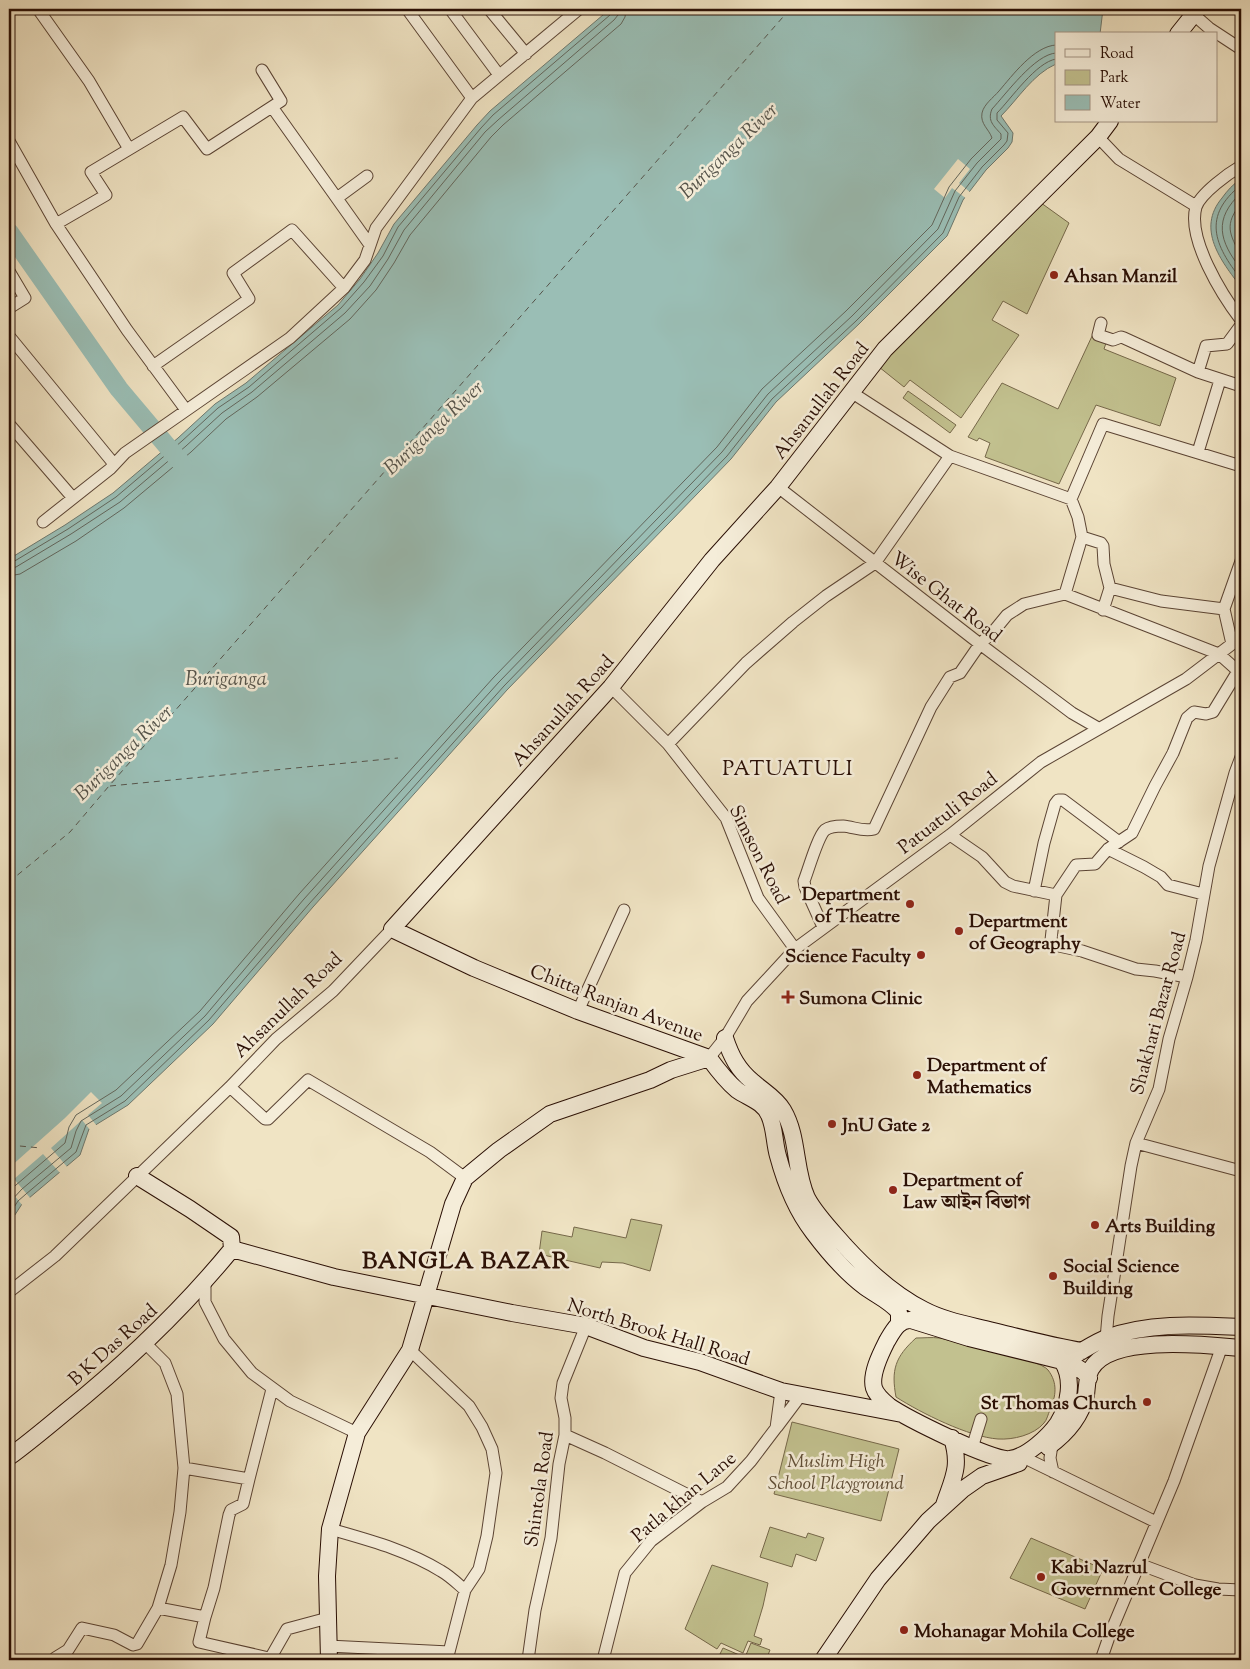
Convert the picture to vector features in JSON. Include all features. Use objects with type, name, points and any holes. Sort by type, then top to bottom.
[{"type":"street","points":[[38,9],[89,81],[129,149]]},
{"type":"street","points":[[408,9],[472,98]]},
{"type":"street","points":[[450,9],[499,75]]},
{"type":"street","points":[[489,9],[526,54]]},
{"type":"street","points":[[42,522],[125,453],[290,338],[344,288],[365,260],[376,228],[472,98],[579,9]]},
{"type":"street","points":[[1180,32],[1196,11],[1209,28],[1215,32]]},
{"type":"street","points":[[1218,34],[1241,49]]},
{"type":"street","points":[[56,224],[106,194],[91,172],[183,118],[207,149],[281,101],[262,70]]},
{"type":"street","points":[[272,107],[370,245]]},
{"type":"street","name":"Ahsanullah Road","points":[[9,1292],[55,1256],[230,1087],[276,1039],[333,991],[392,929],[611,687],[712,560],[778,487],[885,349],[1098,137],[1109,122]]},
{"type":"street","points":[[1098,137],[1119,159],[1196,206]]},
{"type":"street","points":[[9,141],[56,224],[127,330],[186,410]]},
{"type":"street","points":[[1241,166],[1210,189],[1196,206],[1194,224],[1203,256],[1241,320]]},
{"type":"street","points":[[337,198],[367,176]]},
{"type":"street","points":[[153,366],[249,299],[233,273],[292,230],[344,288]]},
{"type":"street","points":[[9,271],[25,298],[9,308]]},
{"type":"street","points":[[1100,323],[1098,335],[1113,340],[1124,338],[1198,372],[1241,386]]},
{"type":"street","points":[[1198,372],[1206,346],[1227,344],[1241,325]]},
{"type":"street","points":[[9,336],[114,464]]},
{"type":"street","points":[[1198,452],[1220,380]]},
{"type":"street","points":[[851,392],[950,456],[1071,499]]},
{"type":"street","points":[[9,424],[73,498]]},
{"type":"street","points":[[1065,594],[1082,537],[1078,517],[1071,499],[1103,424],[1241,466]]},
{"type":"street","points":[[668,744],[746,663],[826,596],[875,563],[950,456]]},
{"type":"street","name":"Wise Ghat Road","points":[[778,487],[980,644],[1072,713],[1098,728]]},
{"type":"street","points":[[1082,537],[1103,544],[1104,564],[1110,588],[1103,610]]},
{"type":"street","points":[[1232,644],[1224,609],[1241,561]]},
{"type":"street","points":[[1110,588],[1161,601],[1224,609]]},
{"type":"street","points":[[823,928],[804,887],[804,881],[820,838],[825,830],[834,826],[868,831],[874,829],[931,708],[950,677],[960,673],[980,644],[1007,615],[1024,604],[1065,594],[1219,654],[1240,672],[1213,712],[1206,714],[1194,712],[1187,718],[1173,753],[1132,833],[1108,849],[1095,864],[1076,865],[1056,895],[1051,940],[1054,945],[1082,950],[1136,970],[1155,971],[1187,977]]},
{"type":"street","name":"Patuatuli Road","points":[[709,1058],[725,1038],[747,1001],[795,949],[950,835],[1041,762],[1186,679],[1232,644],[1241,634]]},
{"type":"street","name":"Simson Road","points":[[611,687],[668,744],[726,818],[758,898],[795,949]]},
{"type":"street","name":"Shakhari Bazar Road","points":[[1106,1339],[1108,1316],[1136,1143],[1159,1089],[1169,1039],[1196,940],[1209,866],[1238,773],[1241,756]]},
{"type":"street","points":[[1034,890],[1044,843],[1055,804],[1058,800],[1063,800],[1119,842]]},
{"type":"street","points":[[950,835],[982,857],[1005,882],[1013,886],[1056,895]]},
{"type":"street","points":[[1108,849],[1144,867],[1160,877],[1168,885],[1203,894]]},
{"type":"street","points":[[578,1011],[624,910]]},
{"type":"street","name":"Chitta Ranjan Avenue","points":[[392,929],[474,968],[578,1011],[709,1058],[736,1090],[763,1105],[769,1114],[774,1128],[778,1155],[791,1193],[801,1214],[812,1231],[841,1266],[864,1287],[894,1306],[899,1312],[969,1338],[1062,1362],[1079,1368],[1089,1378]]},
{"type":"street","name":"Chitta Ranjan Avenue","points":[[725,1038],[738,1068],[751,1082],[778,1103],[784,1112],[791,1132],[802,1185],[814,1208],[837,1237],[859,1260],[900,1296],[909,1316]]},
{"type":"street","points":[[410,1350],[469,1406],[482,1427],[492,1449],[496,1473],[479,1569],[465,1590],[448,1656],[328,1653],[329,1592],[327,1576],[330,1529],[357,1433],[410,1350],[453,1204],[464,1178],[550,1114],[709,1058]]},
{"type":"street","points":[[230,1087],[265,1119],[268,1119],[308,1080],[430,1152],[464,1178]]},
{"type":"street","points":[[1136,1143],[1241,1171]]},
{"type":"street","points":[[137,1176],[231,1237],[232,1249]]},
{"type":"street","name":"B K Das Road","points":[[9,1458],[117,1370],[205,1282],[232,1249]]},
{"type":"street","name":"North Brook Hall Road","points":[[232,1249],[334,1277],[586,1326],[644,1348],[700,1362],[781,1391],[902,1414]]},
{"type":"street","points":[[205,1282],[204,1302],[224,1339],[252,1373],[290,1401],[357,1433]]},
{"type":"street","name":"Chitta Ranjan Avenue","points":[[909,1316],[926,1311],[952,1320],[1062,1348],[1082,1351]]},
{"type":"street","points":[[909,1316],[880,1356],[875,1371],[874,1388],[881,1400],[902,1414],[972,1448],[997,1458],[1029,1460],[1156,1522]]},
{"type":"street","points":[[1082,1351],[1096,1335],[1108,1316]]},
{"type":"street","points":[[1010,1460],[1030,1450],[1042,1440],[1062,1417],[1068,1395],[1069,1379],[1068,1370],[1062,1362],[1106,1339],[1125,1333],[1159,1327],[1196,1324],[1241,1327]]},
{"type":"street","name":"Shintola Road","points":[[528,1660],[535,1610],[551,1538],[564,1435],[565,1418],[562,1383],[586,1326]]},
{"type":"street","points":[[1106,1339],[1106,1355]]},
{"type":"street","points":[[54,1660],[68,1650],[82,1628],[114,1635],[133,1645],[137,1644],[158,1608],[171,1565],[176,1541],[184,1468],[177,1394],[165,1363],[145,1343]]},
{"type":"street","points":[[823,1660],[878,1579],[944,1505],[982,1476],[1029,1460],[1052,1445],[1073,1423],[1080,1412],[1085,1398],[1090,1371],[1096,1362],[1106,1355],[1117,1351],[1158,1345],[1181,1343],[1241,1348]]},
{"type":"street","points":[[1101,1660],[1174,1481],[1222,1346]]},
{"type":"street","points":[[272,1389],[243,1504],[231,1510],[229,1515],[214,1588],[199,1642],[268,1658],[272,1657],[287,1629],[328,1618]]},
{"type":"street","name":"Patla khan Lane","points":[[603,1660],[625,1573],[651,1541],[702,1502],[727,1486],[751,1461],[776,1428],[781,1391]]},
{"type":"street","points":[[776,1428],[800,1395]]},
{"type":"street","points":[[972,1448],[980,1419]]},
{"type":"street","points":[[564,1435],[605,1452],[702,1502]]},
{"type":"street","points":[[944,1505],[957,1463],[952,1438]]},
{"type":"street","points":[[1052,1445],[1050,1451],[1053,1472]]},
{"type":"street","points":[[184,1468],[249,1479]]},
{"type":"street","points":[[330,1529],[385,1545],[412,1556],[443,1572],[465,1590]]},
{"type":"street","points":[[1139,1564],[1196,1585],[1218,1590],[1241,1590]]},
{"type":"street","points":[[158,1608],[205,1617]]},
{"type":"green space","points":[[1037,200],[1069,223],[1027,314],[1003,301],[992,320],[1019,335],[961,418],[910,380],[904,387],[879,367]]},
{"type":"green space","points":[[1093,334],[1107,340],[1104,349],[1176,378],[1160,426],[1096,405],[1059,484],[985,457],[990,443],[979,438],[977,441],[968,437],[1002,383],[1058,409]]},
{"type":"green space","points":[[908,391],[956,425],[950,433],[903,398]]},
{"type":"green space","points":[[631,1219],[662,1225],[650,1271],[623,1263],[602,1262],[600,1268],[539,1254],[542,1231],[572,1237],[574,1227],[626,1238]]},
{"type":"green space","points":[[916,1338],[936,1338],[962,1343],[997,1351],[1042,1366],[1048,1370],[1055,1385],[1055,1395],[1045,1422],[1035,1431],[1017,1438],[998,1439],[986,1437],[946,1423],[896,1397],[894,1379],[896,1364],[903,1351]]},
{"type":"green space","name":"Muslim High School Playground","points":[[792,1422],[899,1449],[881,1521],[774,1494]]},
{"type":"green space","points":[[770,1527],[806,1538],[808,1533],[824,1538],[816,1561],[796,1554],[792,1567],[760,1557]]},
{"type":"green space","points":[[1031,1538],[1103,1569],[1085,1609],[1010,1578]]},
{"type":"green space","points":[[712,1565],[768,1583],[754,1636],[762,1639],[760,1645],[748,1641],[743,1653],[721,1643],[717,1649],[685,1629]]},
{"type":"green space","points":[[751,1643],[770,1650],[766,1660],[757,1660],[746,1655]]},
{"type":"green space","points":[[723,1648],[751,1660],[717,1660]]},
{"type":"water","name":"Buriganga","points":[[610,9],[1103,9],[1100,32],[1055,32],[1055,64],[1033,80],[1001,116],[1013,133],[1012,142],[986,170],[963,200],[947,236],[859,324],[776,402],[731,459],[507,690],[313,907],[213,1024],[128,1105],[89,1129],[80,1155],[22,1204],[9,1224],[9,559],[113,493],[215,404],[246,383],[338,305],[360,279],[378,253],[394,224],[490,111]]},
{"type":"water","points":[[1241,179],[1241,287],[1219,256],[1211,233],[1211,221],[1222,198]]},
{"type":"pier","points":[[958,159],[970,169],[959,183],[971,193],[967,199],[952,188],[945,198],[934,189]]},
{"type":"pier","points":[[91,1092],[102,1103],[88,1115],[97,1126],[91,1131],[82,1120],[51,1148],[68,1168],[61,1174],[43,1154],[14,1179],[31,1199],[23,1206],[9,1189],[9,1168]]},
{"type":"waterway","points":[[9,232],[119,389],[183,465]]},
{"type":"ferry route","points":[[9,882],[70,832],[790,9]]},
{"type":"ferry route","points":[[110,786],[398,758]]},
{"type":"ferry route","points":[[9,1145],[41,1148]]},
{"type":"place","name":"Ahsan Manzil","points":[[1054,275]]},
{"type":"place","name":"Department of Theatre","points":[[910,904]]},
{"type":"place","name":"Department of Geography","points":[[959,931]]},
{"type":"place","name":"Science Faculty","points":[[921,955]]},
{"type":"place","name":"Sumona Clinic","points":[[788,997]]},
{"type":"place","name":"Department of Mathematics","points":[[917,1075]]},
{"type":"place","name":"JnU Gate 2","points":[[832,1124]]},
{"type":"place","name":"Department of Law আইন বিভাগ","points":[[893,1190]]},
{"type":"place","name":"Arts Building","points":[[1095,1225]]},
{"type":"place","name":"Social Science Building","points":[[1053,1276]]},
{"type":"place","name":"St Thomas Church","points":[[1147,1402]]},
{"type":"place","name":"Kabi Nazrul Government College","points":[[1041,1577]]},
{"type":"place","name":"Mohanagar Mohila College","points":[[904,1630]]},
{"type":"district","name":"PATUATULI","points":[[788,768]]},
{"type":"district","name":"BANGLA BAZAR","points":[[466,1260]]},
{"type":"water label","name":"Buriganga River","points":[[728,150]]},
{"type":"water label","name":"Buriganga River","points":[[433,427]]},
{"type":"water label","name":"Buriganga River","points":[[123,752]]}]
